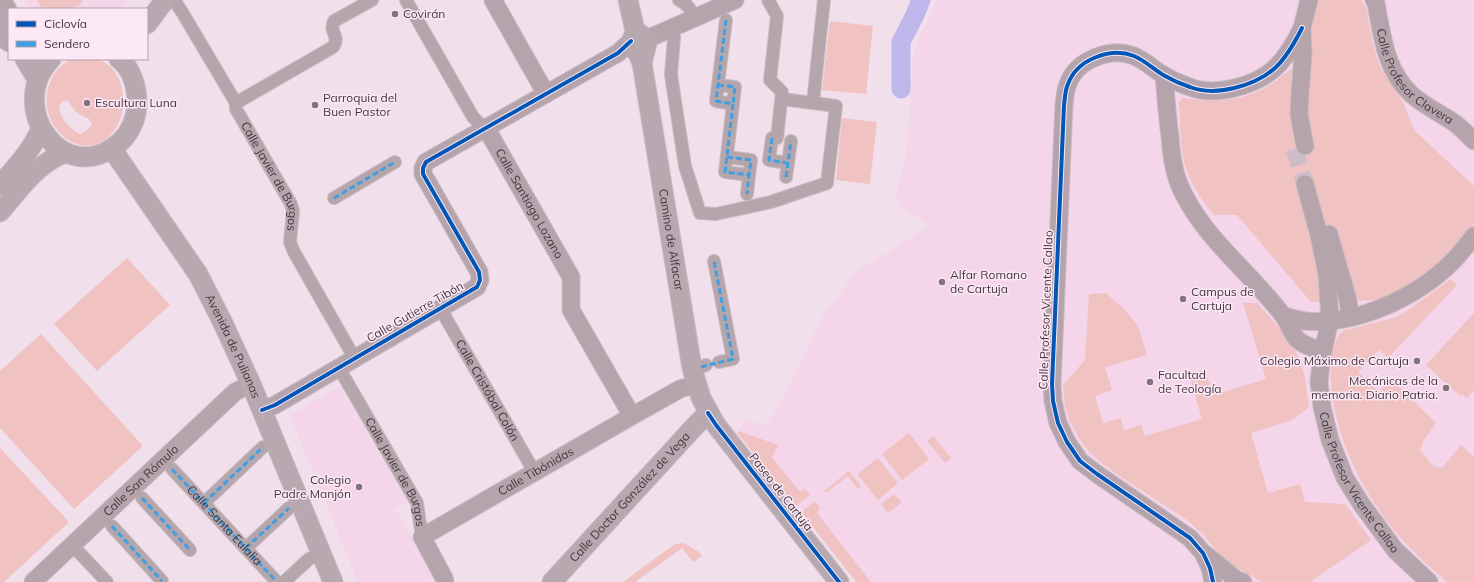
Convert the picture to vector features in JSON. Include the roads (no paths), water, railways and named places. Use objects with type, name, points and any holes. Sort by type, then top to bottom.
[{"type":"main road","points":[[147,8],[153,0]]},
{"type":"main road","points":[[148,23],[166,0]]},
{"type":"main road","name":"Camino de Alfacar","points":[[628,0],[642,42]]},
{"type":"main road","name":"Camino de Alfacar","points":[[637,0],[642,42],[708,413]]},
{"type":"main road","points":[[0,16],[8,22]]},
{"type":"main road","points":[[0,34],[8,41]]},
{"type":"main road","points":[[26,60],[37,79]]},
{"type":"main road","points":[[50,60],[45,64],[37,79],[35,91],[34,107],[41,129],[51,142],[65,152],[75,156],[87,157],[112,149],[124,139],[132,126],[136,111],[137,97],[134,84],[123,60]]},
{"type":"main road","points":[[1,182],[27,154],[36,141],[41,129]]},
{"type":"main road","name":"Avenida de Pulianas","points":[[112,149],[198,274],[237,351],[334,582]]},
{"type":"main road","points":[[0,212],[40,166],[53,157],[65,152]]},
{"type":"main road","name":"Calle Doctor González de Vega","points":[[552,582],[708,413]]},
{"type":"main road","name":"Paseo de Cartuja","points":[[708,413],[839,582]]},
{"type":"street","points":[[3,0],[8,10]]},
{"type":"street","name":"Calle Javier de Burgos","points":[[171,0],[176,3],[182,12],[236,103],[236,109],[291,204],[293,211],[290,242],[294,252],[355,359]]},
{"type":"street","points":[[236,103],[333,47],[336,43],[336,38],[332,31],[334,21],[372,0]]},
{"type":"street","name":"Calle Santiago Lozano","points":[[406,0],[473,117],[489,133],[571,277],[571,310],[632,416]]},
{"type":"street","points":[[492,0],[546,94]]},
{"type":"street","points":[[679,0],[684,2],[695,18]]},
{"type":"street","name":"Calle Gutierre Tibón","points":[[262,410],[275,405],[477,287],[480,280],[477,269],[423,174],[423,168],[426,162],[642,42],[735,0]]},
{"type":"street","points":[[768,0],[777,16],[770,80],[782,92],[775,138],[769,160],[788,163]]},
{"type":"street","points":[[782,99],[813,103],[824,0]]},
{"type":"street","points":[[1299,147],[1299,114],[1303,54],[1302,28],[1309,0]]},
{"type":"street","name":"Calle Profesor Clavera","points":[[1374,0],[1384,46],[1399,80],[1412,96],[1434,112],[1456,124],[1474,141]]},
{"type":"street","points":[[726,20],[716,101],[733,104]]},
{"type":"street","name":"Calle Profesor Vicente Callao","points":[[1213,582],[1210,568],[1203,552],[1190,538],[1080,461],[1067,442],[1058,423],[1053,401],[1052,384],[1064,105],[1068,83],[1078,69],[1091,59],[1105,54],[1119,53],[1133,56],[1144,61],[1164,75],[1191,88],[1208,91],[1228,89],[1254,82],[1275,68],[1291,49],[1302,28]]},
{"type":"street","name":"Camino de Alfacar","points":[[642,42],[674,37],[671,75],[685,166],[700,213],[716,214],[771,202],[827,183],[836,106],[813,103]]},
{"type":"street","points":[[1164,75],[1172,156],[1178,183],[1185,196],[1197,215],[1219,243],[1284,316],[1291,332],[1298,340],[1315,349],[1323,351]]},
{"type":"street","points":[[718,85],[735,87],[725,172],[749,175],[747,194]]},
{"type":"street","points":[[786,177],[791,141]]},
{"type":"street","points":[[334,198],[396,162]]},
{"type":"street","points":[[1330,320],[1327,274],[1310,182],[1348,300],[1350,317]]},
{"type":"street","points":[[1284,316],[1305,321],[1330,320],[1370,312],[1395,303],[1433,278],[1451,262],[1474,236]]},
{"type":"street","points":[[714,261],[733,359],[719,362]]},
{"type":"street","name":"Calle Cristóbal Colón","points":[[440,308],[535,473]]},
{"type":"street","name":"Calle Profesor Vicente Callao","points":[[1330,320],[1323,351],[1319,382],[1322,407],[1330,440],[1345,478],[1362,505],[1396,550],[1429,582]]},
{"type":"street","name":"Calle Javier de Burgos","points":[[339,368],[417,503],[422,538]]},
{"type":"street","name":"Calle Tibónidas","points":[[422,538],[680,389],[701,372]]},
{"type":"street","name":"Calle San Rómulo","points":[[33,582],[235,392],[251,384]]},
{"type":"street","points":[[204,503],[263,446]]},
{"type":"street","name":"Calle Santa Eulalia","points":[[172,470],[246,548],[280,581]]},
{"type":"street","points":[[142,498],[190,550]]},
{"type":"street","points":[[246,548],[289,508]]},
{"type":"street","points":[[112,526],[162,581]]},
{"type":"street","points":[[422,538],[445,582]]},
{"type":"street","points":[[72,545],[107,582]]},
{"type":"street","points":[[1203,552],[1234,581]]},
{"type":"street","points":[[280,581],[309,559],[321,553]]},
{"type":"waterway","points":[[901,89],[901,42],[921,0]]},
{"type":"tunnel","points":[[1294,149],[1305,184]]},
{"type":"place","name":"Covirán","points":[[395,14]]},
{"type":"place","name":"Escultura Luna","points":[[87,103]]},
{"type":"place","name":"Parroquia del Buen Pastor","points":[[315,105]]},
{"type":"place","name":"Alfar Romano de Cartuja","points":[[942,282]]},
{"type":"place","name":"Campus de Cartuja","points":[[1183,299]]},
{"type":"place","name":"Colegio Máximo de Cartuja","points":[[1417,361]]},
{"type":"place","name":"Facultad de Teología","points":[[1150,382]]},
{"type":"place","name":"Mecánicas de la memoria. Diario Patria.","points":[[1446,388]]},
{"type":"place","name":"Colegio Padre Manjón","points":[[359,487]]}]
